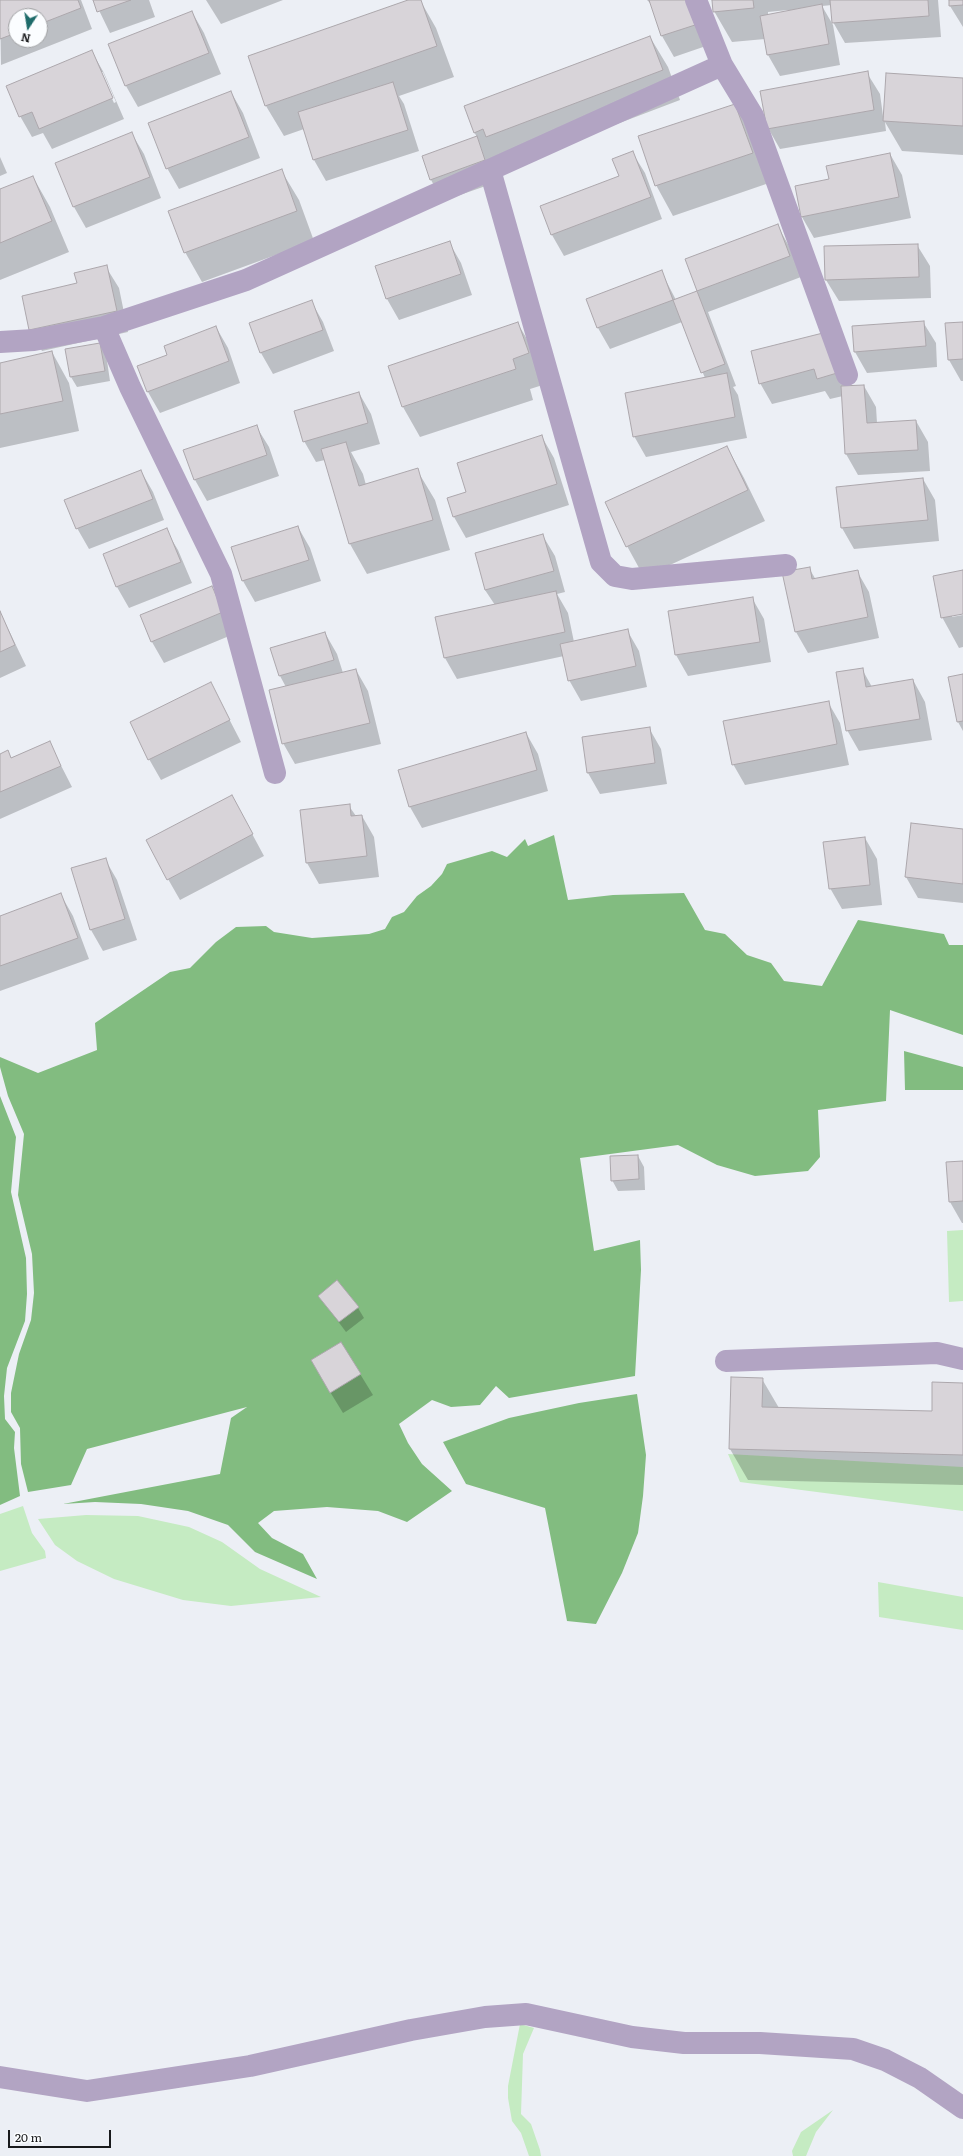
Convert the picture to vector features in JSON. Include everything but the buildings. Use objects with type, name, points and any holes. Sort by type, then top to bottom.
[{"type":"street","points":[[696,0],[722,65],[753,116],[847,375]]},
{"type":"street","points":[[0,342],[34,340],[104,327],[246,280],[722,65]]},
{"type":"street","points":[[490,170],[601,562],[616,576],[632,579],[786,565]]},
{"type":"street","points":[[104,327],[130,387],[220,574],[275,773]]},
{"type":"street","points":[[726,1361],[938,1353],[963,1359]]},
{"type":"street","points":[[0,2077],[87,2091],[250,2066],[411,2030],[485,2017],[526,2014],[632,2037],[684,2043],[760,2044],[853,2049],[885,2060],[913,2074],[963,2108]]},
{"type":"green space","points":[[554,835],[568,900],[613,895],[684,893],[705,930],[725,934],[747,955],[771,963],[784,981],[822,986],[858,920],[944,934],[949,945],[963,945],[963,1035],[890,1010],[886,1101],[818,1110],[820,1157],[808,1171],[755,1176],[717,1165],[678,1145],[580,1158],[594,1251],[640,1240],[641,1270],[635,1376],[509,1398],[496,1386],[480,1405],[451,1407],[432,1400],[399,1424],[408,1443],[422,1464],[452,1491],[407,1522],[378,1511],[327,1507],[274,1511],[258,1523],[272,1538],[303,1554],[317,1579],[255,1552],[228,1525],[188,1511],[141,1504],[95,1502],[63,1504],[220,1474],[231,1418],[247,1407],[87,1449],[71,1485],[28,1492],[21,1464],[20,1428],[11,1412],[11,1393],[19,1354],[31,1320],[34,1293],[32,1254],[18,1195],[24,1134],[8,1096],[0,1067],[0,1057],[38,1073],[97,1050],[95,1023],[170,972],[190,968],[216,942],[236,927],[266,926],[274,932],[312,938],[369,934],[385,929],[392,917],[404,912],[417,896],[431,886],[442,874],[447,864],[492,851],[507,857],[525,839],[528,846]]},
{"type":"green space","points":[[904,1051],[963,1067],[963,1090],[905,1090]]},
{"type":"green space","points":[[0,1096],[16,1137],[11,1192],[26,1258],[27,1294],[25,1321],[7,1368],[4,1396],[5,1419],[15,1432],[14,1448],[20,1496],[0,1505]]},
{"type":"green space","points":[[963,1230],[963,1301],[949,1302],[947,1231]]},
{"type":"green space","points":[[637,1394],[646,1455],[638,1533],[622,1573],[596,1624],[567,1621],[545,1508],[466,1484],[443,1442],[509,1418],[579,1403]]},
{"type":"green space","points":[[728,1454],[963,1467],[963,1511],[740,1482]]},
{"type":"green space","points":[[23,1506],[32,1533],[45,1551],[46,1558],[0,1571],[0,1514]]},
{"type":"green space","points":[[86,1515],[138,1516],[189,1527],[222,1542],[260,1569],[321,1597],[231,1606],[183,1600],[114,1579],[77,1561],[55,1545],[38,1519]]},
{"type":"green space","points":[[878,1582],[963,1597],[963,1630],[879,1617]]},
{"type":"green space","points":[[520,2024],[534,2028],[523,2054],[521,2114],[531,2124],[541,2156],[529,2156],[521,2133],[512,2121],[508,2098],[508,2086]]},
{"type":"green space","points":[[833,2110],[816,2132],[806,2156],[793,2156],[792,2151],[801,2132]]}]
